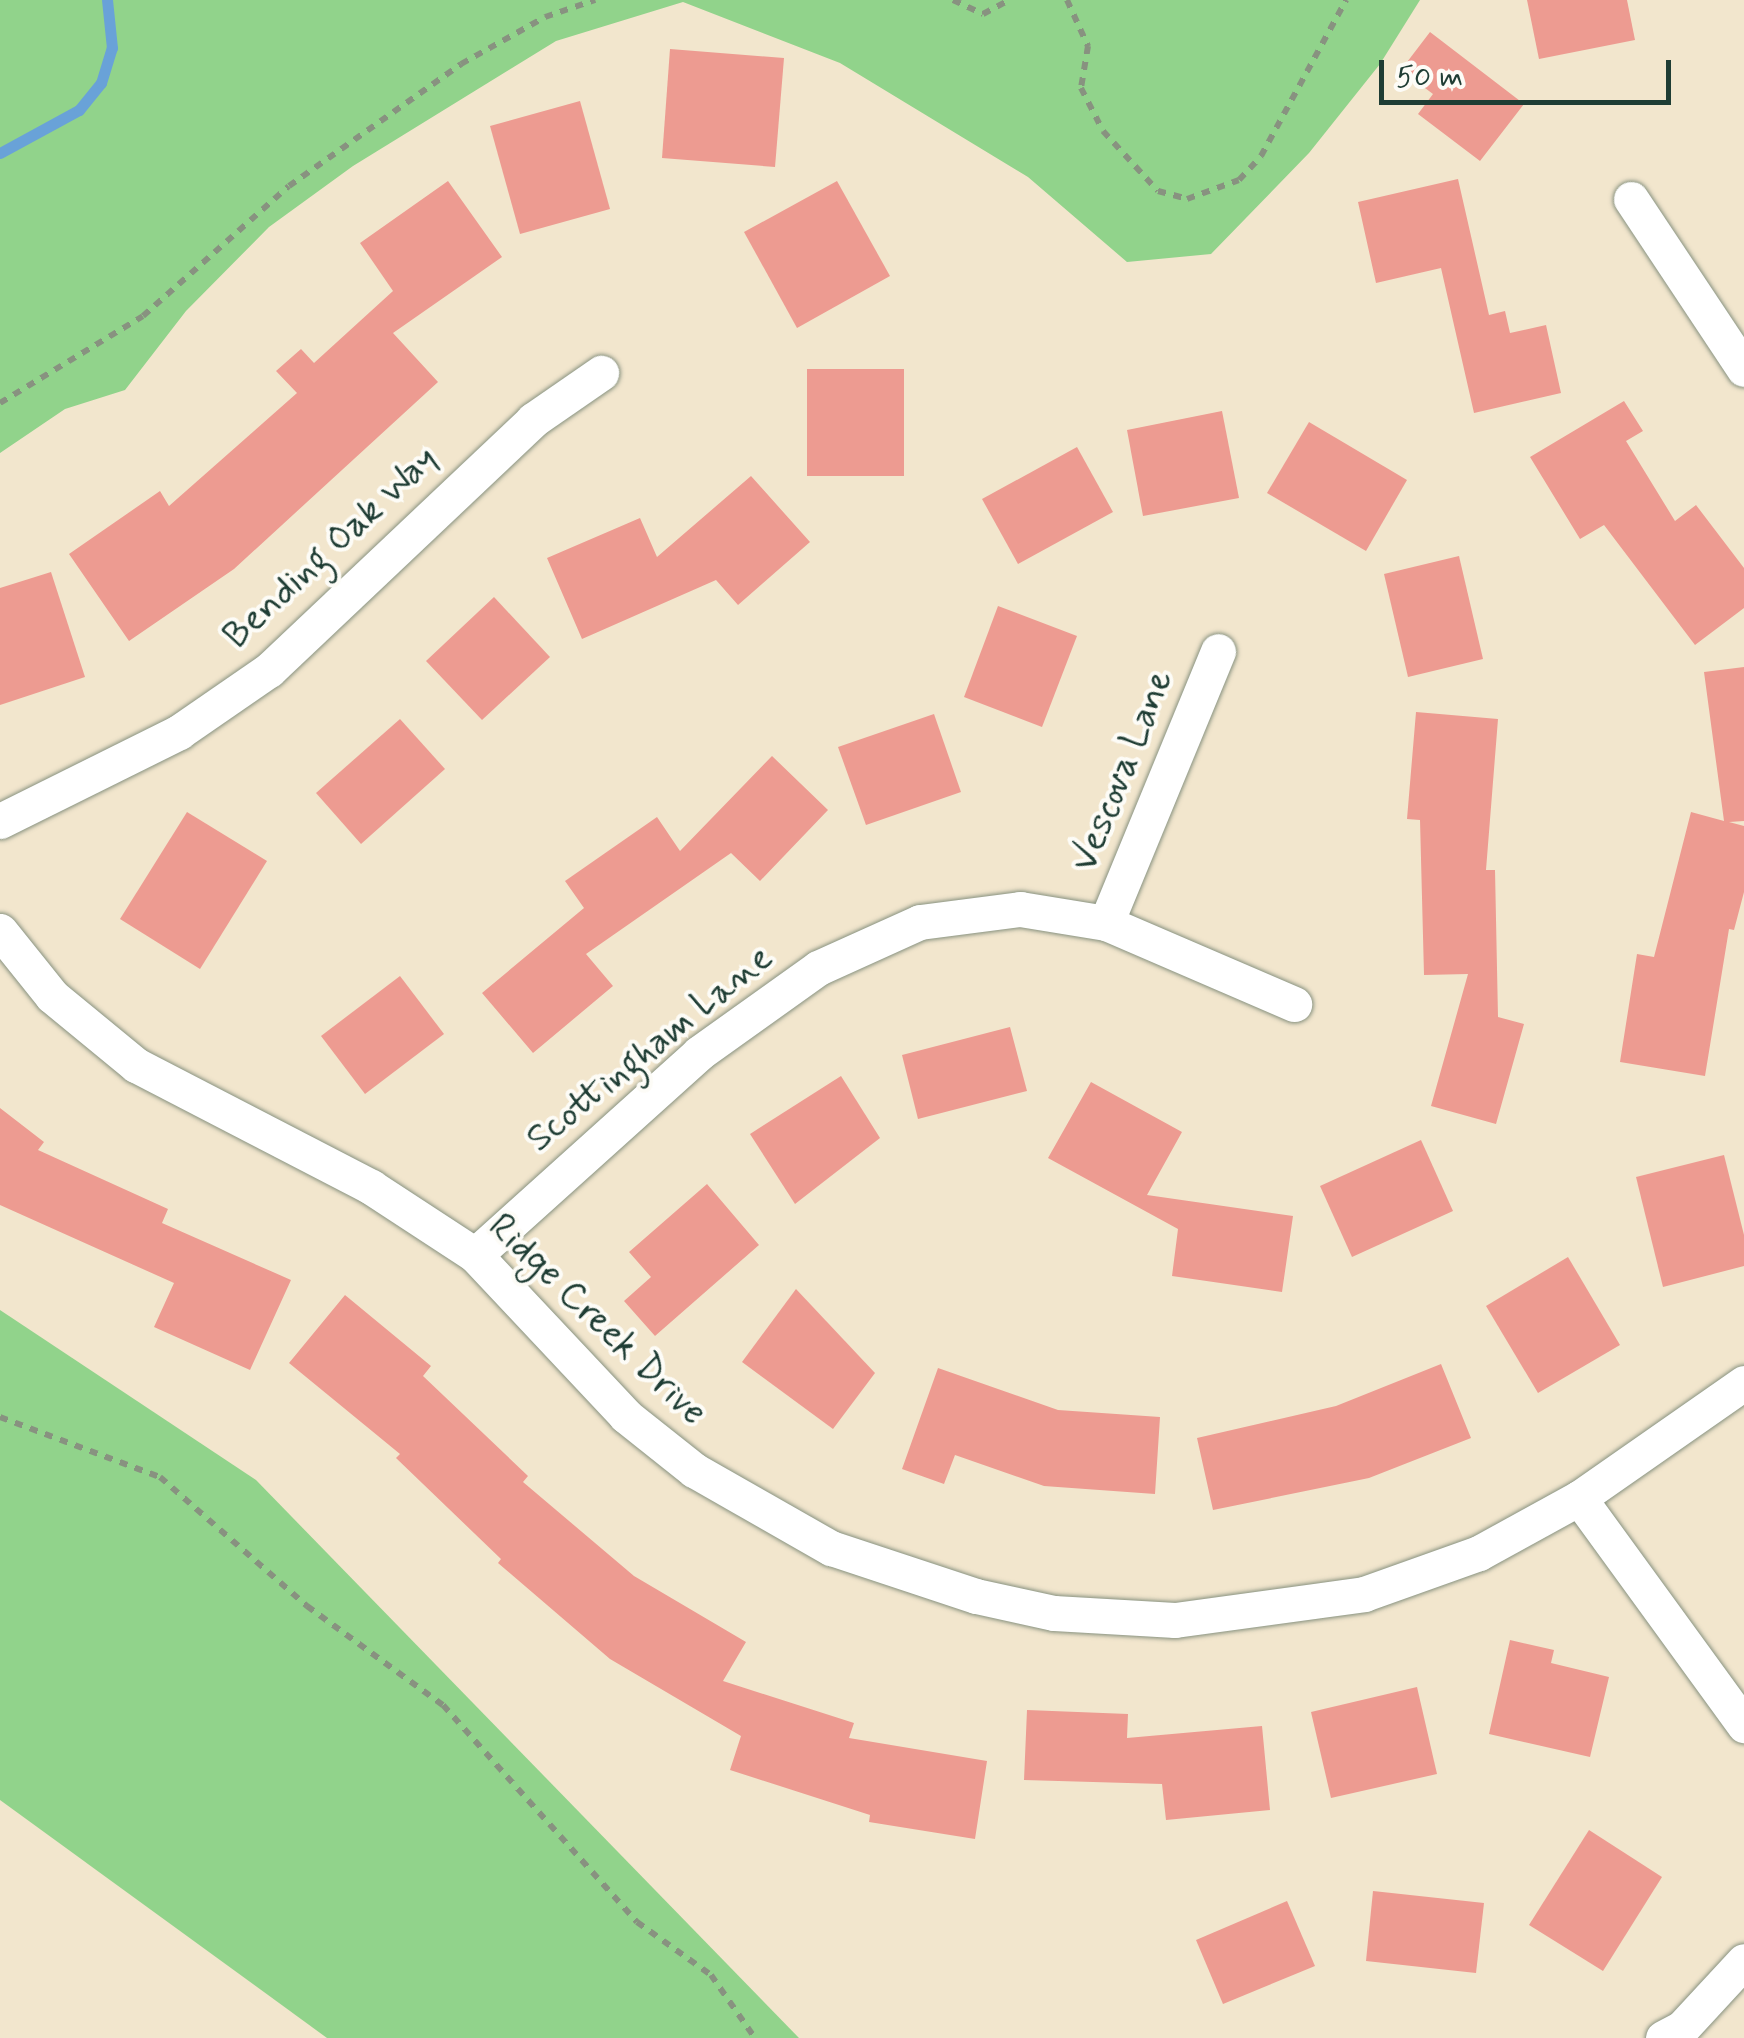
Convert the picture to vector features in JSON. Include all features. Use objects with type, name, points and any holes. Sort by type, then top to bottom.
[{"type":"street","points":[[1631,199],[1744,368]]},
{"type":"street","name":"Bending Oak Way","points":[[0,821],[163,741],[269,670],[481,466],[601,373]]},
{"type":"street","name":"Vescova Lane","points":[[1106,923],[1218,651]]},
{"type":"street","name":"Scottingham Lane","points":[[475,1255],[699,1053],[818,968],[866,943],[980,910],[1106,923],[1294,1004]]},
{"type":"street","name":"Ridge Creek Drive","points":[[0,931],[52,996],[136,1065],[370,1187],[475,1255],[626,1416],[694,1470],[832,1548],[976,1596],[1054,1613],[1175,1620],[1256,1613],[1414,1580],[1579,1498],[1744,1383]]},
{"type":"street","points":[[1579,1498],[1744,1724]]},
{"type":"street","points":[[1664,2038],[1682,2028],[1744,1962]]},
{"type":"path","points":[[0,402],[143,316],[289,186],[461,64],[545,17],[595,0]]},
{"type":"path","points":[[953,0],[983,14],[1009,0]]},
{"type":"path","points":[[1067,0],[1088,46],[1080,88],[1103,131],[1158,191],[1187,199],[1239,180],[1262,156],[1346,0]]},
{"type":"path","points":[[1076,0],[1077,16]]},
{"type":"path","points":[[0,1417],[160,1477],[307,1606],[443,1705],[637,1922],[711,1974],[755,2038]]},
{"type":"green space","points":[[0,0],[1420,0],[1380,64],[1309,153],[1211,254],[1127,262],[1028,177],[840,63],[683,2],[556,41],[353,166],[269,227],[186,311],[125,390],[65,409],[0,453]]},
{"type":"green space","points":[[0,1310],[256,1480],[799,2038],[327,2038],[0,1800]]},
{"type":"building","points":[[1527,0],[1627,0],[1635,40],[1539,59]]},
{"type":"building","points":[[1430,32],[1524,104],[1480,161],[1418,114],[1433,94],[1401,70]]},
{"type":"building","points":[[670,49],[784,58],[775,167],[662,158]]},
{"type":"building","points":[[580,101],[610,209],[520,234],[490,126]]},
{"type":"building","points":[[1458,179],[1489,315],[1505,311],[1510,333],[1546,325],[1561,393],[1474,413],[1441,268],[1376,283],[1358,202]]},
{"type":"building","points":[[448,181],[502,257],[393,333],[438,382],[234,569],[129,641],[69,554],[160,491],[169,506],[297,393],[276,371],[301,349],[314,363],[393,291],[360,243]]},
{"type":"building","points":[[837,181],[890,276],[797,328],[744,232]]},
{"type":"building","points":[[807,369],[904,369],[904,476],[807,476]]},
{"type":"building","points":[[1624,401],[1643,431],[1626,441],[1675,521],[1696,505],[1744,568],[1744,608],[1695,645],[1604,525],[1580,539],[1530,457]]},
{"type":"building","points":[[1222,411],[1239,498],[1143,516],[1127,430]]},
{"type":"building","points":[[1309,422],[1407,480],[1366,551],[1267,493]]},
{"type":"building","points":[[1077,447],[1113,512],[1018,564],[982,499]]},
{"type":"building","points":[[751,476],[810,542],[738,605],[716,580],[582,639],[547,558],[640,518],[657,557]]},
{"type":"building","points":[[1459,556],[1483,659],[1408,677],[1384,574]]},
{"type":"building","points":[[51,572],[85,677],[0,705],[0,588]]},
{"type":"building","points":[[494,597],[550,657],[482,720],[426,661]]},
{"type":"building","points":[[998,606],[1077,636],[1042,727],[964,697]]},
{"type":"building","points":[[1744,667],[1744,821],[1729,822],[1744,826],[1744,892],[1734,930],[1729,929],[1705,1076],[1620,1062],[1637,954],[1654,957],[1691,812],[1724,821],[1704,672]]},
{"type":"building","points":[[1416,712],[1498,719],[1486,870],[1495,870],[1498,1017],[1524,1024],[1496,1124],[1431,1106],[1468,974],[1424,975],[1420,820],[1407,819]]},
{"type":"building","points":[[934,714],[961,792],[866,825],[838,747]]},
{"type":"building","points":[[400,719],[445,769],[361,844],[316,793]]},
{"type":"building","points":[[772,756],[828,810],[760,881],[731,853],[586,954],[613,986],[533,1053],[482,993],[584,908],[565,881],[657,817],[680,851]]},
{"type":"building","points":[[187,812],[267,861],[200,969],[120,919]]},
{"type":"building","points":[[400,976],[444,1034],[365,1094],[321,1036]]},
{"type":"building","points":[[1010,1027],[1027,1091],[918,1119],[902,1055]]},
{"type":"building","points":[[841,1076],[880,1138],[795,1204],[750,1134]]},
{"type":"building","points":[[1091,1082],[1182,1132],[1147,1195],[1293,1216],[1282,1292],[1172,1276],[1178,1229],[1048,1158]]},
{"type":"building","points":[[0,1108],[44,1142],[38,1150],[168,1209],[162,1223],[291,1280],[250,1370],[154,1327],[174,1283],[0,1205]]},
{"type":"building","points":[[1421,1140],[1453,1211],[1352,1257],[1320,1186]]},
{"type":"building","points":[[1724,1155],[1744,1235],[1744,1266],[1663,1287],[1636,1177]]},
{"type":"building","points":[[707,1184],[759,1245],[655,1336],[624,1301],[651,1277],[629,1252]]},
{"type":"building","points":[[1568,1257],[1620,1345],[1538,1393],[1486,1306]]},
{"type":"building","points":[[796,1289],[875,1373],[833,1429],[742,1362]]},
{"type":"building","points":[[345,1295],[431,1366],[423,1376],[528,1476],[523,1482],[634,1576],[746,1642],[723,1681],[854,1723],[849,1738],[987,1761],[975,1839],[869,1822],[870,1815],[730,1770],[741,1736],[610,1659],[498,1563],[501,1559],[396,1458],[400,1454],[289,1363]]},
{"type":"building","points":[[1441,1364],[1471,1438],[1369,1478],[1213,1510],[1197,1438],[1336,1406]]},
{"type":"building","points":[[938,1368],[1058,1410],[1160,1417],[1155,1494],[1044,1486],[955,1455],[944,1484],[902,1469]]},
{"type":"building","points":[[1510,1640],[1554,1650],[1551,1663],[1609,1677],[1590,1757],[1489,1734]]},
{"type":"building","points":[[1417,1687],[1437,1774],[1331,1798],[1311,1712]]},
{"type":"building","points":[[1027,1710],[1128,1714],[1127,1738],[1262,1726],[1270,1810],[1166,1820],[1162,1784],[1024,1780]]},
{"type":"building","points":[[1589,1830],[1662,1877],[1603,1971],[1529,1925]]},
{"type":"building","points":[[1373,1891],[1484,1903],[1476,1973],[1366,1961]]},
{"type":"building","points":[[1287,1901],[1315,1966],[1223,2004],[1196,1940]]},
{"type":"waterway","points":[[0,153],[79,110],[101,83],[112,48],[107,0]]}]
